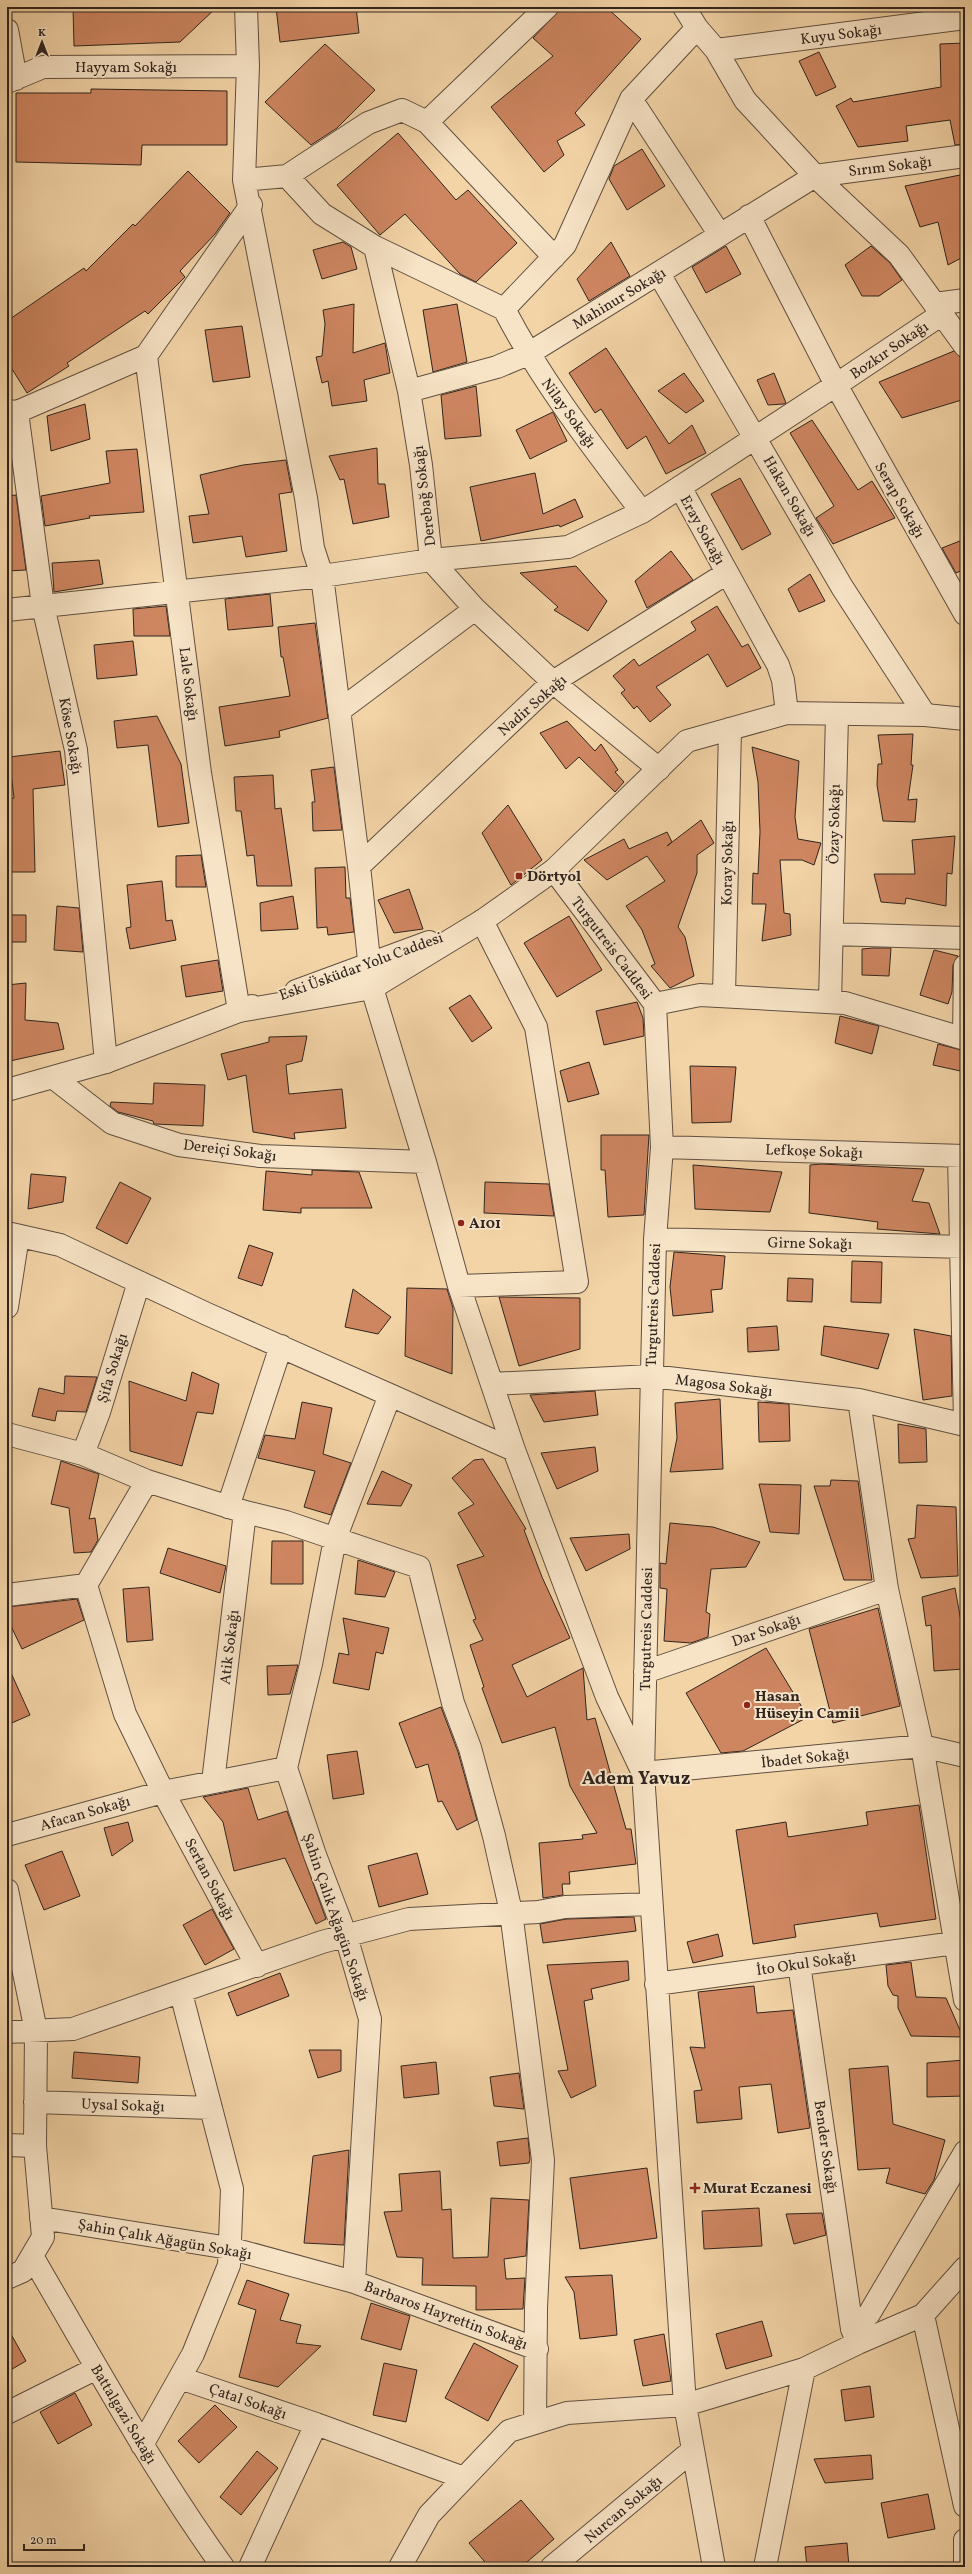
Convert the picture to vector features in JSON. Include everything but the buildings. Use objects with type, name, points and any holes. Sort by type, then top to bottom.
[{"type":"street","points":[[246,7],[248,66],[244,180],[251,205],[313,548],[322,576],[360,866],[372,988],[425,1162],[458,1286],[514,1450],[607,1697],[644,1774]]},
{"type":"street","points":[[427,122],[547,7]]},
{"type":"street","points":[[684,7],[697,28],[716,50],[745,100],[815,176],[899,255],[965,346]]},
{"type":"street","name":"Kuyu Sokağı","points":[[716,50],[965,18]]},
{"type":"street","points":[[287,176],[322,214],[375,247],[504,309],[565,245],[631,99],[697,28]]},
{"type":"street","points":[[7,30],[11,80]]},
{"type":"street","name":"Hayyam Sokağı","points":[[11,80],[43,67],[248,66]]},
{"type":"street","points":[[631,99],[720,235]]},
{"type":"street","points":[[244,180],[287,176],[368,123],[402,110],[427,122],[554,257]]},
{"type":"street","name":"Sırım Sokağı","points":[[815,176],[965,156]]},
{"type":"street","name":"Mahinur Sokağı","points":[[409,392],[497,367],[528,354],[815,176]]},
{"type":"street","points":[[12,411],[146,356],[251,205]]},
{"type":"street","name":"Serap Sokağı","points":[[749,216],[836,385],[965,614]]},
{"type":"street","name":"Derebağ Sokağı","points":[[375,247],[409,392],[421,465],[431,560],[475,609],[552,682],[659,768]]},
{"type":"street","name":"Hakan Sokağı","points":[[659,274],[842,587],[925,715]]},
{"type":"street","points":[[938,309],[965,300]]},
{"type":"street","name":"Nilay Sokağı","points":[[504,309],[528,354],[559,401],[642,512]]},
{"type":"street","name":"Bozkır Sokağı","points":[[7,610],[322,576],[431,560],[568,547],[642,512],[756,439],[836,385],[938,309]]},
{"type":"street","name":"Lale Sokağı","points":[[146,356],[178,592],[200,773],[239,1011]]},
{"type":"street","name":"Köse Sokağı","points":[[12,411],[43,606],[76,750],[106,1062]]},
{"type":"street","name":"Eray Sokağı","points":[[680,487],[778,665],[784,686],[786,713]]},
{"type":"street","name":"Nadir Sokağı","points":[[360,866],[552,682],[727,573]]},
{"type":"street","points":[[339,711],[475,609]]},
{"type":"street","name":"Eski Üsküdar Yolu Caddesi","points":[[239,1011],[372,988],[482,921],[554,870],[687,741],[786,713],[837,715],[925,715],[965,719]]},
{"type":"street","name":"Özay Sokağı","points":[[830,1002],[837,715]]},
{"type":"street","name":"Koray Sokağı","points":[[724,996],[730,729]]},
{"type":"street","name":"Turgutreis Caddesi","points":[[554,870],[655,1004],[662,1147],[655,1239],[651,1376],[644,1774],[656,1984],[685,2405],[714,2567]]},
{"type":"street","points":[[458,1286],[576,1282],[536,1027],[482,921]]},
{"type":"street","name":"Eski Üsküdar Yolu Caddesi","points":[[7,1090],[54,1078],[106,1062],[482,921]]},
{"type":"street","points":[[832,934],[965,938]]},
{"type":"street","points":[[655,1004],[700,995],[845,1003],[964,1038],[965,966]]},
{"type":"street","name":"Dereiçi Sokağı","points":[[54,1078],[112,1123],[179,1145],[260,1156],[425,1162]]},
{"type":"street","name":"Lefkoşe Sokağı","points":[[662,1147],[962,1156]]},
{"type":"street","points":[[962,1156],[965,1420]]},
{"type":"street","points":[[7,1307],[13,1234],[60,1245],[139,1282],[514,1450]]},
{"type":"street","name":"Girne Sokağı","points":[[655,1239],[963,1247]]},
{"type":"street","name":"Şifa Sokağı","points":[[83,1454],[99,1412],[139,1282]]},
{"type":"street","name":"Atik Sokağı","points":[[213,1782],[236,1510],[281,1346]]},
{"type":"street","name":"Magosa Sokağı","points":[[492,1384],[651,1376],[859,1400],[965,1425]]},
{"type":"street","points":[[286,1768],[311,1664],[335,1539],[390,1395]]},
{"type":"street","points":[[859,1400],[887,1589],[922,1746],[965,2000]]},
{"type":"street","points":[[7,1434],[83,1454],[147,1481],[236,1510],[286,1522],[419,1567],[453,1703],[470,1748],[494,1836],[511,1912],[543,2160],[536,2308],[537,2349],[535,2423]]},
{"type":"street","points":[[7,1595],[86,1585],[147,1481]]},
{"type":"street","name":"Sertan Sokağı","points":[[86,1585],[125,1714],[163,1792],[257,1966]]},
{"type":"street","name":"Dar Sokağı","points":[[645,1672],[887,1589]]},
{"type":"street","name":"İbadet Sokağı","points":[[644,1774],[922,1746],[965,1756]]},
{"type":"street","name":"Afacan Sokağı","points":[[7,1835],[163,1792],[286,1768]]},
{"type":"street","name":"Şahin Çalık Ağagün Sokağı","points":[[41,2218],[229,2248],[354,2282],[370,2019],[346,1936],[315,1855],[286,1768]]},
{"type":"street","points":[[7,1890],[36,2031],[34,2146],[43,2237],[23,2271],[7,2278]]},
{"type":"street","points":[[7,2032],[73,2029],[346,1936],[409,1919],[651,1904]]},
{"type":"street","name":"İto Okul Sokağı","points":[[656,1984],[955,1943]]},
{"type":"street","name":"Bender Sokağı","points":[[799,1964],[855,2336]]},
{"type":"street","points":[[142,2445],[193,2354],[229,2265],[232,2188],[181,1993]]},
{"type":"street","name":"Uysal Sokağı","points":[[35,2102],[211,2108]]},
{"type":"street","points":[[7,2145],[34,2146]]},
{"type":"street","points":[[855,2336],[965,2152]]},
{"type":"street","name":"Battalgazi Sokağı","points":[[32,2256],[142,2445],[182,2509],[223,2567]]},
{"type":"street","points":[[400,2567],[429,2515],[509,2431],[567,2413],[685,2405],[804,2369],[855,2336],[923,2315],[965,2268]]},
{"type":"street","name":"Barbaros Hayrettin Sokağı","points":[[354,2282],[537,2349]]},
{"type":"street","points":[[923,2315],[965,2506]]},
{"type":"street","points":[[7,2413],[97,2368]]},
{"type":"street","points":[[765,2567],[804,2369]]},
{"type":"street","name":"Çatal Sokağı","points":[[180,2378],[316,2424],[464,2478]]},
{"type":"street","points":[[250,2567],[316,2424]]},
{"type":"street","name":"Nurcan Sokağı","points":[[552,2567],[692,2450]]},
{"type":"street","points":[[965,2540],[965,2567]]},
{"type":"place","name":"Dörtyol","points":[[519,876]]},
{"type":"place","name":"A101","points":[[461,1223]]},
{"type":"place","name":"Hasan Hüseyin Camii","points":[[747,1705]]},
{"type":"place","name":"Murat Eczanesi","points":[[695,2188]]},
{"type":"district","name":"Adem Yavuz","points":[[636,1777]]}]
